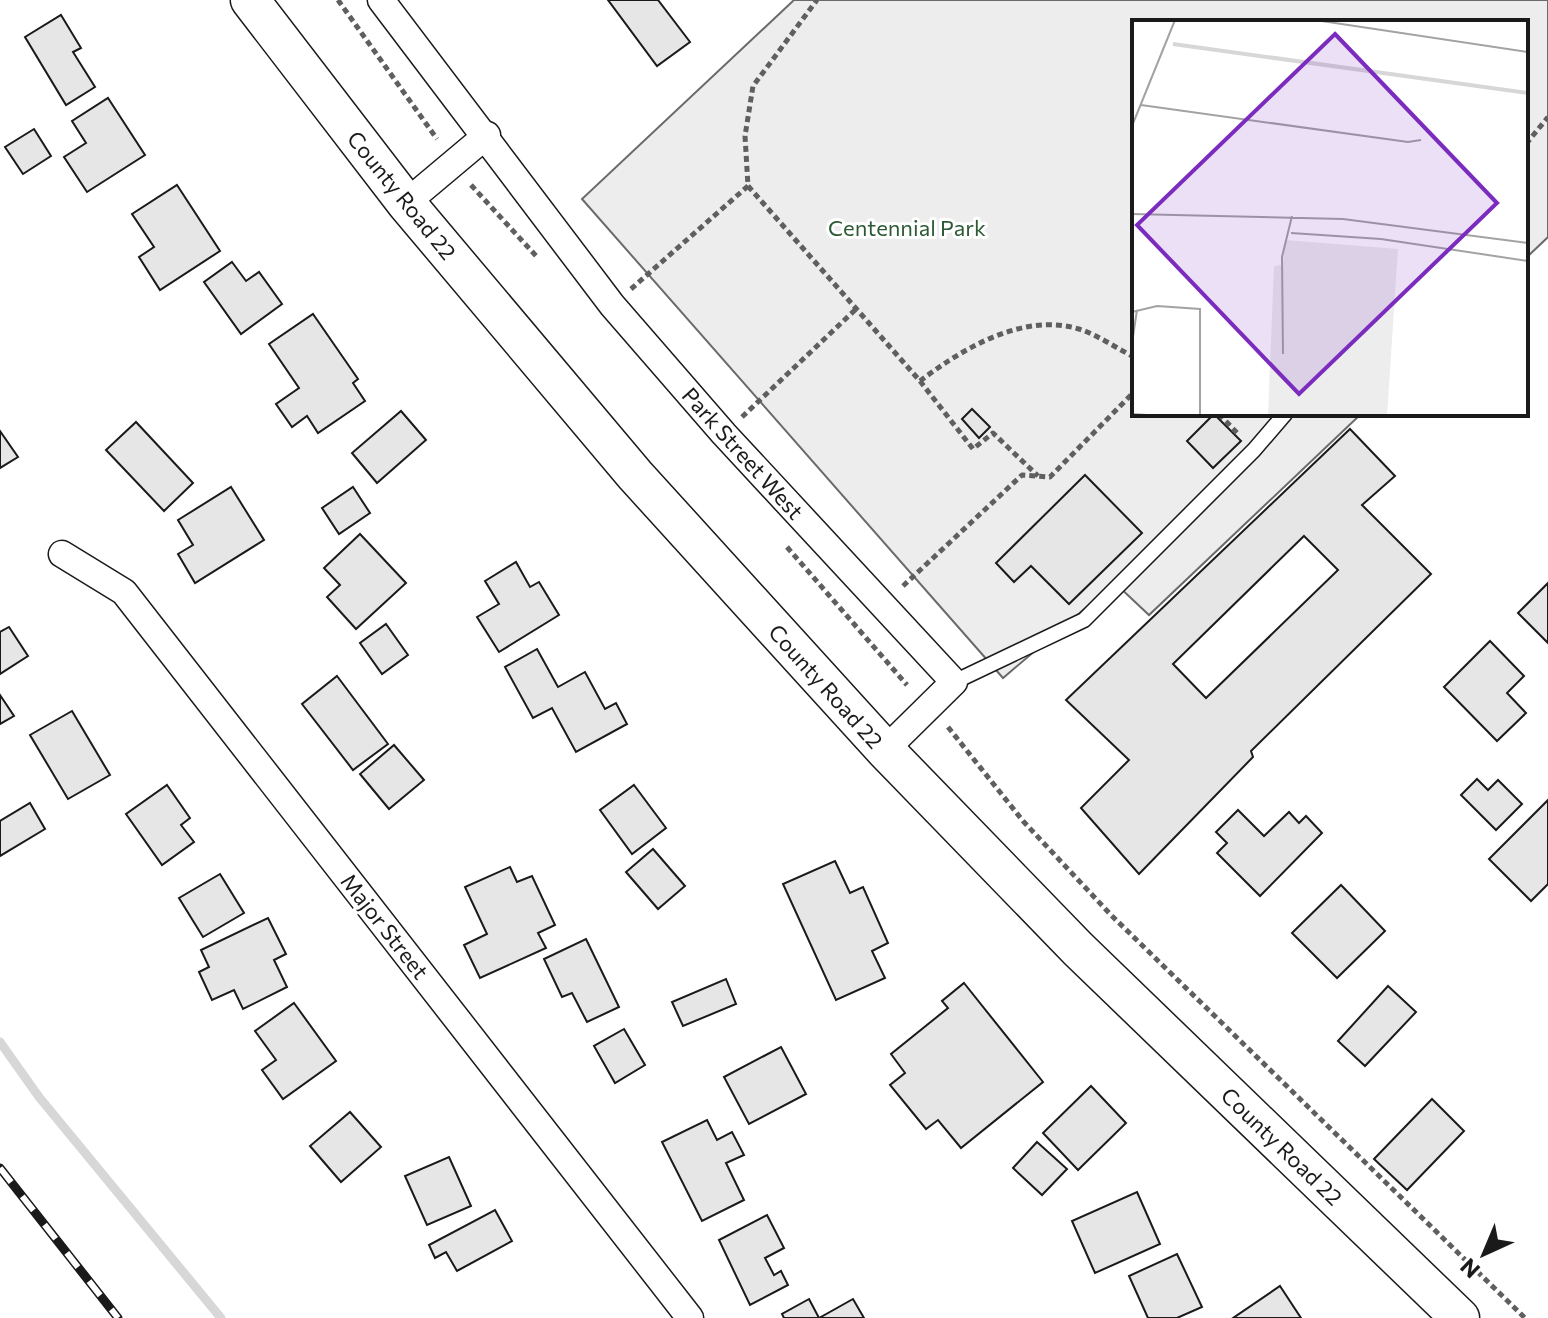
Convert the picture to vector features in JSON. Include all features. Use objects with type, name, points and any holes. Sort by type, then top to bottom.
[{"type":"main road","name":"County Road 22","points":[[250,0],[406,203],[635,475],[885,750],[1078,949],[1460,1318]]},
{"type":"street","name":"Park Street West","points":[[381,0],[487,135],[612,305],[724,434],[954,682]]},
{"type":"street","points":[[406,203],[487,135]]},
{"type":"street","name":"Major Street","points":[[62,554],[124,592],[690,1318]]},
{"type":"street","points":[[885,750],[954,682]]},
{"type":"lane","points":[[954,682],[1084,620],[1254,450],[1283,416]]},
{"type":"path","points":[[338,0],[437,139]]},
{"type":"path","points":[[817,0],[753,86],[745,136],[748,186],[920,381],[973,449],[993,433],[1038,476]]},
{"type":"path","points":[[1528,142],[1548,117]]},
{"type":"path","points":[[612,305],[748,186]]},
{"type":"path","points":[[724,434],[856,309]]},
{"type":"path","points":[[920,381],[952,356],[982,341],[1055,324],[1081,330],[1132,356]]},
{"type":"path","points":[[882,605],[1022,475],[1050,477],[1132,394]]},
{"type":"path","points":[[1221,416],[1254,450]]},
{"type":"path","points":[[948,727],[1023,821],[1111,915],[1525,1318]]},
{"type":"green space","name":"Centennial Park","points":[[794,0],[1548,0],[1548,237],[1528,256],[1528,20],[1132,20],[1132,416],[1359,416],[1149,615],[1115,583],[1003,678],[582,199]]},
{"type":"building","points":[[608,0],[658,0],[690,42],[657,66]]},
{"type":"building","points":[[61,15],[81,48],[73,52],[95,87],[66,105],[25,37]]},
{"type":"building","points":[[108,98],[145,155],[87,192],[64,157],[86,143],[72,121]]},
{"type":"building","points":[[34,129],[51,156],[23,174],[5,147]]},
{"type":"building","points":[[177,185],[220,251],[160,290],[139,257],[154,247],[132,214]]},
{"type":"building","points":[[232,262],[246,281],[259,272],[282,304],[241,334],[204,282]]},
{"type":"building","points":[[313,314],[358,379],[353,383],[365,401],[318,433],[307,416],[292,427],[276,404],[299,388],[269,344]]},
{"type":"building","points":[[972,409],[990,427],[979,438],[962,419]]},
{"type":"building","points":[[401,411],[426,440],[377,483],[352,453]]},
{"type":"building","points":[[1212,416],[1216,416],[1241,441],[1213,468],[1187,441]]},
{"type":"building","points":[[136,422],[193,483],[164,511],[106,450]]},
{"type":"building","points":[[1350,429],[1395,476],[1362,505],[1431,574],[1251,751],[1253,757],[1139,874],[1081,808],[1129,760],[1066,700]],"holes":[[[1304,536],[1338,570],[1206,698],[1173,664]]]},
{"type":"building","points":[[0,431],[18,457],[0,468]]},
{"type":"building","points":[[1085,475],[1142,533],[1069,604],[1031,566],[1014,582],[996,563]]},
{"type":"building","points":[[231,487],[264,540],[195,583],[178,554],[193,545],[178,520]]},
{"type":"building","points":[[353,487],[370,513],[339,534],[322,508]]},
{"type":"building","points":[[360,534],[406,583],[356,629],[327,597],[340,585],[324,568]]},
{"type":"building","points":[[516,562],[530,587],[539,582],[559,615],[499,652],[477,617],[499,604],[485,581]]},
{"type":"building","points":[[1548,583],[1548,643],[1518,613]]},
{"type":"building","points":[[386,624],[408,655],[382,674],[360,643]]},
{"type":"building","points":[[9,627],[28,656],[0,674],[0,632]]},
{"type":"building","points":[[1490,641],[1524,676],[1507,693],[1526,713],[1497,741],[1444,687]]},
{"type":"building","points":[[537,649],[558,687],[585,672],[605,709],[616,703],[627,724],[576,752],[552,708],[533,718],[505,667]]},
{"type":"building","points":[[337,676],[388,744],[353,770],[302,704]]},
{"type":"building","points":[[0,695],[14,716],[0,724]]},
{"type":"building","points":[[72,711],[110,775],[68,799],[30,735]]},
{"type":"building","points":[[394,745],[424,780],[389,809],[360,774]]},
{"type":"building","points":[[1477,779],[1488,790],[1498,780],[1522,804],[1496,830],[1461,795]]},
{"type":"building","points":[[167,785],[190,818],[181,825],[194,842],[162,865],[126,814]]},
{"type":"building","points":[[634,785],[666,828],[632,854],[600,810]]},
{"type":"building","points":[[1548,800],[1548,884],[1531,901],[1489,859]]},
{"type":"building","points":[[30,803],[45,829],[0,856],[0,821]]},
{"type":"building","points":[[1238,810],[1264,836],[1289,812],[1299,823],[1306,816],[1322,833],[1260,896],[1217,853],[1227,843],[1216,832]]},
{"type":"building","points":[[653,849],[685,886],[658,909],[626,872]]},
{"type":"building","points":[[835,861],[850,893],[863,887],[888,943],[872,951],[885,978],[836,1000],[783,884]]},
{"type":"building","points":[[510,867],[517,882],[532,876],[555,925],[538,933],[546,948],[480,978],[464,945],[487,934],[465,887]]},
{"type":"building","points":[[220,874],[244,913],[203,937],[179,898]]},
{"type":"building","points":[[1341,885],[1385,931],[1337,978],[1292,933]]},
{"type":"building","points":[[268,918],[286,954],[274,960],[287,987],[243,1009],[234,990],[212,1000],[199,972],[209,967],[201,950]]},
{"type":"building","points":[[586,939],[619,1007],[587,1022],[572,993],[562,997],[544,959]]},
{"type":"building","points":[[726,979],[736,1004],[683,1026],[672,1002]]},
{"type":"building","points":[[964,983],[1043,1082],[961,1148],[938,1120],[926,1129],[890,1085],[905,1073],[891,1054],[948,1008],[942,1001]]},
{"type":"building","points":[[1388,986],[1416,1012],[1365,1066],[1338,1041]]},
{"type":"building","points":[[294,1003],[336,1061],[283,1099],[262,1070],[276,1060],[255,1031]]},
{"type":"building","points":[[624,1029],[645,1065],[615,1083],[594,1046]]},
{"type":"building","points":[[781,1047],[806,1094],[749,1124],[724,1077]]},
{"type":"building","points":[[1091,1086],[1126,1123],[1078,1170],[1043,1133]]},
{"type":"building","points":[[1432,1099],[1464,1131],[1407,1190],[1374,1159]]},
{"type":"building","points":[[350,1112],[381,1147],[341,1182],[310,1146]]},
{"type":"building","points":[[707,1120],[717,1140],[732,1132],[744,1155],[726,1163],[744,1200],[702,1221],[662,1142]]},
{"type":"building","points":[[1037,1142],[1067,1169],[1042,1195],[1013,1168]]},
{"type":"building","points":[[449,1157],[471,1206],[427,1225],[405,1176]]},
{"type":"building","points":[[1137,1192],[1160,1244],[1095,1273],[1072,1221]]},
{"type":"building","points":[[495,1210],[512,1241],[457,1271],[446,1252],[435,1258],[429,1245]]},
{"type":"building","points":[[767,1215],[784,1248],[765,1258],[774,1275],[781,1271],[788,1285],[750,1305],[719,1240]]},
{"type":"building","points":[[1177,1254],[1202,1307],[1177,1318],[1148,1318],[1129,1276]]},
{"type":"building","points":[[1280,1286],[1301,1318],[1233,1318]]},
{"type":"building","points":[[809,1299],[819,1318],[784,1318],[782,1314]]},
{"type":"building","points":[[853,1299],[864,1318],[819,1318]]},
{"type":"waterway","points":[[0,1042],[39,1097],[221,1318]]},
{"type":"railway","points":[[0,1168],[118,1318]]}]
